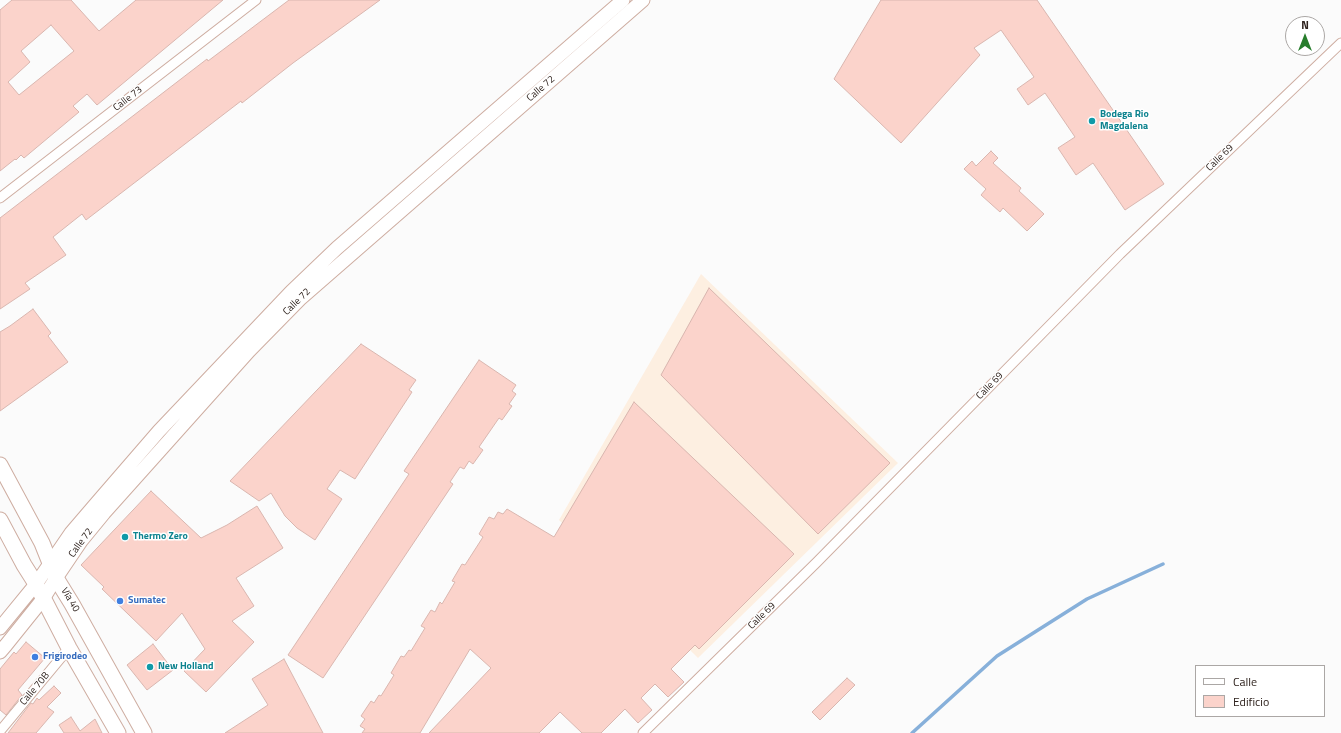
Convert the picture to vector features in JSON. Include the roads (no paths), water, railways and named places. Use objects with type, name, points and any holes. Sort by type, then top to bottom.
[{"type":"highway","name":"Vía 40","points":[[0,465],[42,543],[53,571],[144,733]]},
{"type":"highway","points":[[0,520],[36,584],[69,648],[118,733]]},
{"type":"main road","name":"Calle 72","points":[[0,652],[43,599],[53,571],[71,533],[159,431],[291,292],[337,248],[624,0]]},
{"type":"main road","name":"Calle 72","points":[[0,628],[36,584],[53,571],[81,541],[104,512],[249,351],[301,298],[643,0]]},
{"type":"street","name":"Calle 73","points":[[0,198],[256,0]]},
{"type":"street","name":"Calle 69","points":[[643,733],[817,562],[1120,254],[1341,43]]},
{"type":"street","name":"Calle 70B","points":[[0,731],[69,648]]},
{"type":"waterway","points":[[912,733],[997,656],[1087,599],[1163,564]]},
{"type":"place","name":"Bodega Rio Magdalena","points":[[1092,121]]},
{"type":"place","name":"Thermo Zero","points":[[125,537]]},
{"type":"place","name":"Sumatec","points":[[120,601]]},
{"type":"place","name":"Frigirodeo","points":[[35,657]]},
{"type":"place","name":"New Holland","points":[[150,667]]}]
